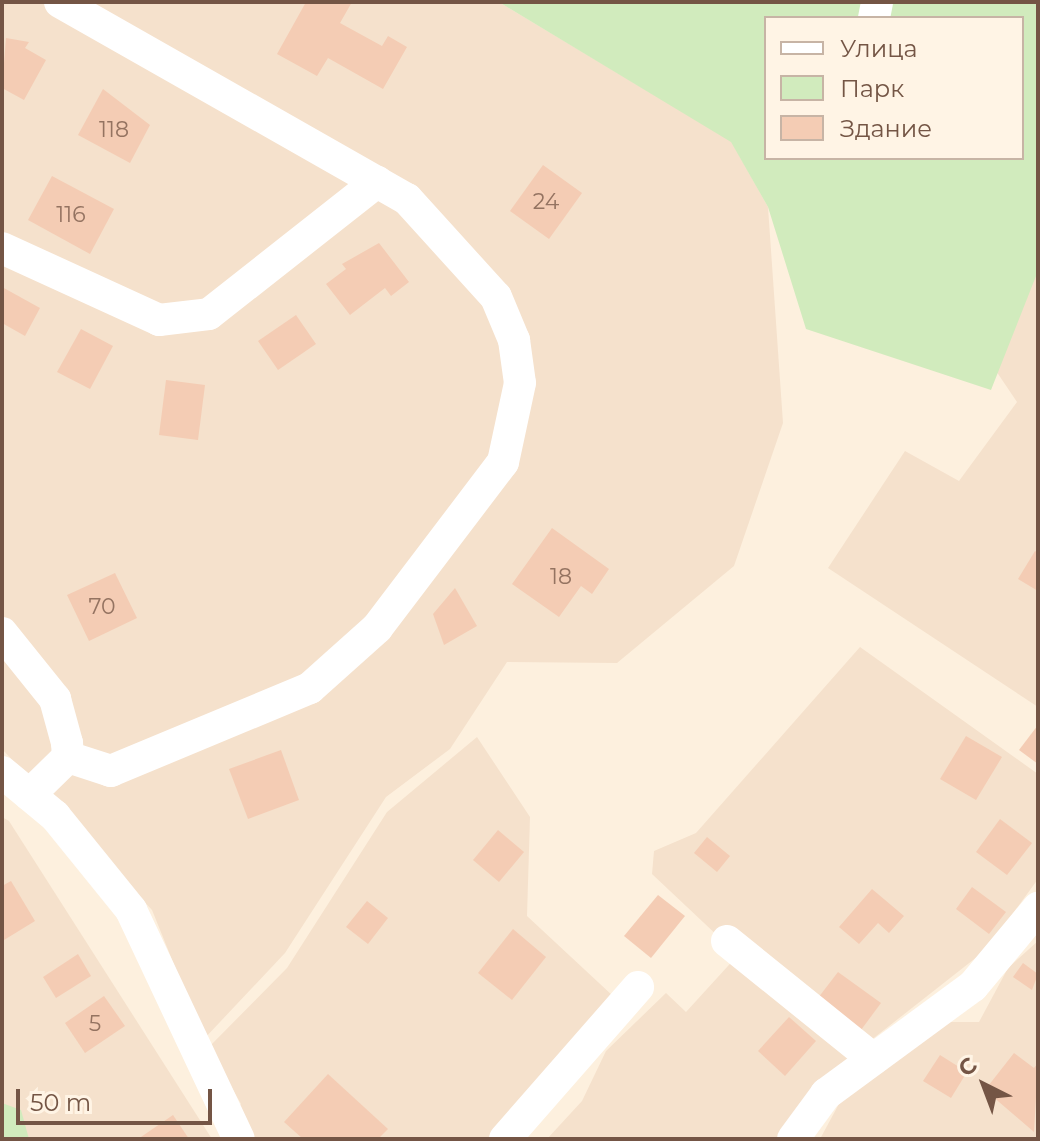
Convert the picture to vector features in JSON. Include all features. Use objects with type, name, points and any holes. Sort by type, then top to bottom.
[{"type":"street","points":[[60,2],[377,182],[434,223],[496,297],[514,340],[520,383],[503,462],[377,628],[310,688],[111,771],[68,757]]},
{"type":"street","points":[[2,248],[159,320],[209,314],[377,182]]},
{"type":"street","points":[[2,633],[55,699],[68,757]]},
{"type":"street","points":[[29,795],[68,757]]},
{"type":"street","points":[[2,772],[29,795],[131,910],[239,1139]]},
{"type":"street","points":[[793,1139],[826,1094],[973,986],[1038,908]]},
{"type":"street","points":[[727,941],[873,1059]]},
{"type":"street","points":[[505,1139],[638,987]]},
{"type":"shaded area","points":[[2,2],[499,2],[731,141],[768,207],[783,423],[734,566],[617,663],[507,662],[450,749],[386,797],[285,953],[204,1039],[152,910],[2,749]]},
{"type":"shaded area","points":[[1038,267],[1038,707],[828,568],[905,451],[959,481],[1017,402],[986,356]]},
{"type":"shaded area","points":[[860,647],[1038,774],[1038,879],[987,949],[814,1085],[776,1139],[547,1139],[582,1101],[606,1051],[666,993],[686,1012],[738,955],[652,874],[654,851],[696,833]]},
{"type":"shaded area","points":[[477,737],[530,817],[527,916],[613,996],[488,1139],[249,1139],[230,1115],[241,1104],[209,1047],[287,968],[387,812]]},
{"type":"shaded area","points":[[2,817],[9,821],[212,1139],[17,1139],[2,1122]]},
{"type":"shaded area","points":[[1038,941],[1038,1139],[820,1139],[840,1102],[941,1022],[979,1022],[1008,968]]},
{"type":"green space","points":[[499,2],[1038,2],[1038,271],[991,390],[806,329],[768,207],[731,142]]},
{"type":"green space","points":[[2,1103],[21,1110],[29,1139],[2,1139]]},
{"type":"building","points":[[306,2],[352,2],[340,23],[382,46],[388,36],[407,47],[383,89],[328,58],[317,76],[277,54]]},
{"type":"building","points":[[6,38],[29,42],[25,48],[46,60],[24,100],[2,88]]},
{"type":"building","points":[[103,89],[150,125],[130,163],[78,135]]},
{"type":"building","points":[[543,165],[582,193],[549,239],[510,211]]},
{"type":"building","points":[[52,176],[114,209],[90,254],[28,220]]},
{"type":"building","points":[[379,243],[409,282],[391,296],[385,288],[350,315],[326,284],[346,269],[342,264]]},
{"type":"building","points":[[2,287],[40,308],[25,336],[2,323]]},
{"type":"building","points":[[296,315],[316,344],[278,370],[258,341]]},
{"type":"building","points":[[81,329],[113,346],[90,389],[57,372]]},
{"type":"building","points":[[166,380],[205,385],[198,440],[159,435]]},
{"type":"building","points":[[552,528],[609,569],[592,594],[581,586],[559,617],[512,584]]},
{"type":"building","points":[[1035,551],[1038,553],[1038,591],[1018,579]]},
{"type":"building","points":[[115,573],[137,618],[89,641],[67,595]]},
{"type":"building","points":[[455,588],[477,626],[444,645],[433,614]]},
{"type":"building","points":[[1038,725],[1038,764],[1019,750]]},
{"type":"building","points":[[966,736],[1002,757],[976,800],[940,779]]},
{"type":"building","points":[[281,750],[299,800],[248,819],[229,769]]},
{"type":"building","points":[[1000,819],[1032,843],[1007,875],[976,852]]},
{"type":"building","points":[[498,830],[524,852],[499,882],[473,860]]},
{"type":"building","points":[[707,837],[730,856],[717,872],[694,853]]},
{"type":"building","points":[[11,881],[35,921],[4,940],[2,886]]},
{"type":"building","points":[[972,887],[1006,912],[989,934],[956,909]]},
{"type":"building","points":[[872,889],[904,916],[889,933],[878,923],[859,944],[839,927]]},
{"type":"building","points":[[658,895],[685,916],[651,958],[624,936]]},
{"type":"building","points":[[367,901],[388,918],[368,944],[346,927]]},
{"type":"building","points":[[513,929],[546,957],[512,1000],[478,973]]},
{"type":"building","points":[[78,954],[91,976],[56,998],[43,977]]},
{"type":"building","points":[[1023,963],[1038,974],[1032,990],[1013,977]]},
{"type":"building","points":[[838,972],[881,1003],[861,1030],[818,998]]},
{"type":"building","points":[[104,996],[125,1026],[85,1053],[65,1023]]},
{"type":"building","points":[[789,1017],[816,1041],[785,1076],[758,1051]]},
{"type":"building","points":[[1014,1053],[1034,1068],[1038,1063],[1034,1132],[985,1090]]},
{"type":"building","points":[[940,1055],[967,1072],[951,1098],[923,1081]]},
{"type":"building","points":[[328,1074],[388,1129],[378,1139],[303,1139],[284,1122]]},
{"type":"building","points":[[173,1115],[189,1139],[138,1139]]}]
